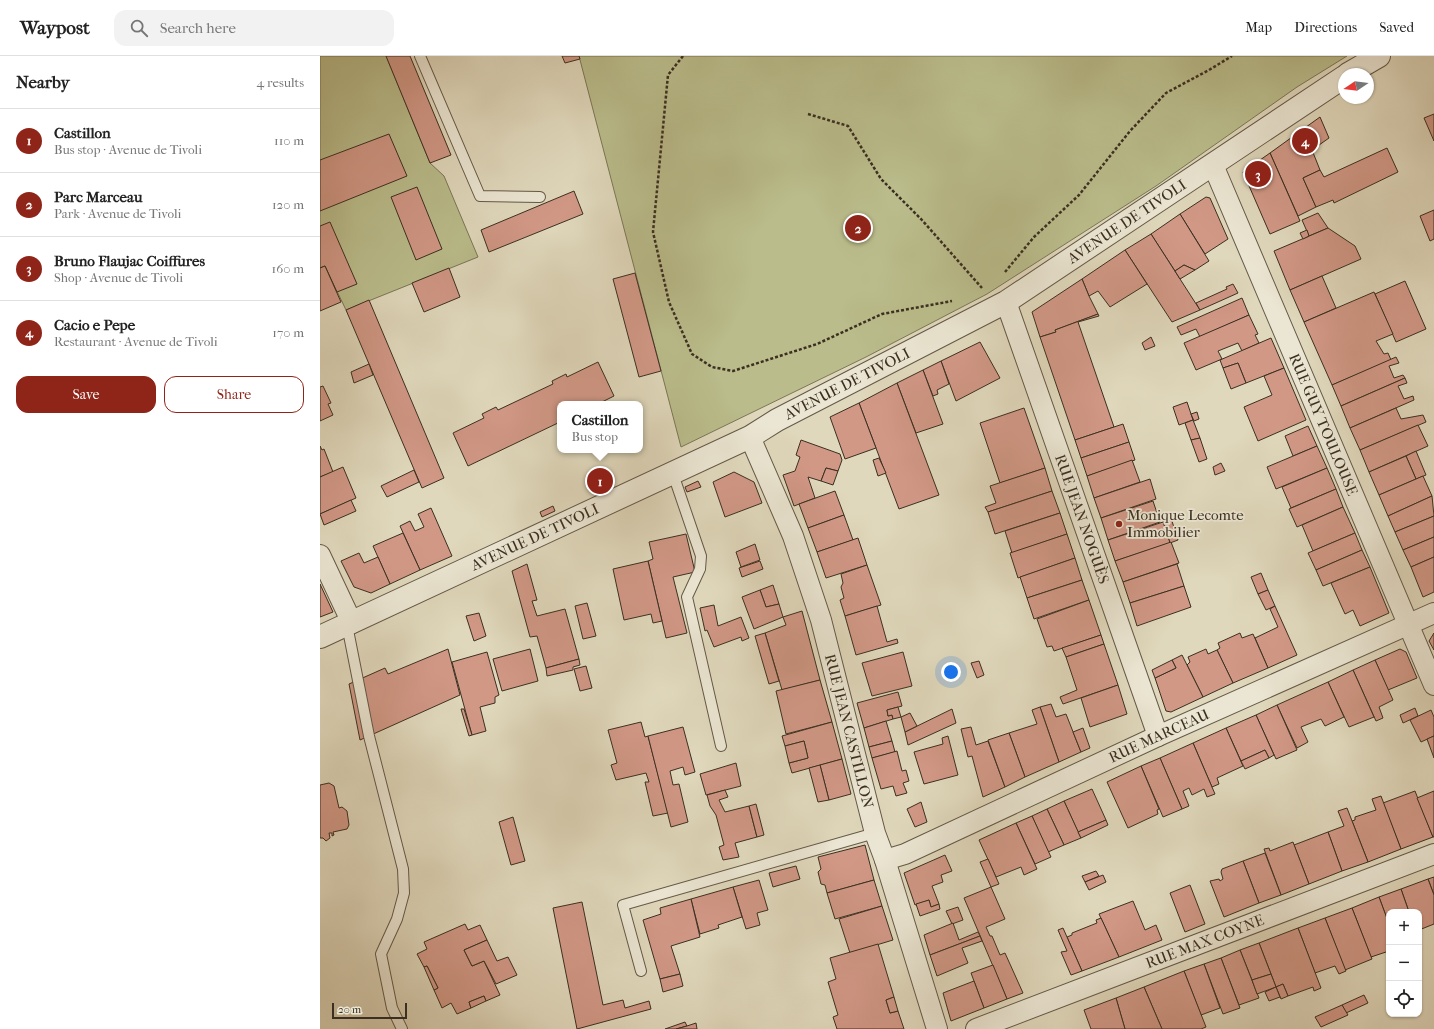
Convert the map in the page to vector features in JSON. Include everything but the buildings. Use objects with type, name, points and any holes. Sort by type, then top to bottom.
[{"type":"street","points":[[1358,68],[1379,56]]},
{"type":"street","name":"AVENUE DE TIVOLI","points":[[320,637],[750,437],[777,420],[1006,302],[1338,81]]},
{"type":"street","name":"RUE GUY TOULOUSE","points":[[1213,165],[1407,625],[1434,685]]},
{"type":"street","name":"RUE JEAN NOGUÈS","points":[[1006,302],[1158,736]]},
{"type":"street","name":"RUE JEAN CASTILLON","points":[[750,437],[793,536],[821,620],[875,833],[885,860],[937,1029]]},
{"type":"street","points":[[320,554],[349,624]]},
{"type":"street","name":"RUE MARCEAU","points":[[885,860],[905,854],[1158,736],[1434,613]]},
{"type":"street","name":"RUE MAX COYNE","points":[[976,1029],[1434,854]]},
{"type":"lane","points":[[420,56],[480,196],[540,197]]},
{"type":"lane","points":[[673,474],[701,556],[700,569],[686,597],[721,746]]},
{"type":"lane","points":[[349,624],[369,736],[403,869],[404,893],[397,919],[381,954],[392,1008],[402,1029]]},
{"type":"lane","points":[[641,971],[623,905],[875,833]]},
{"type":"path","points":[[683,56],[668,75],[653,232],[669,302],[692,354],[712,367],[733,371],[817,344],[882,314],[957,300]]},
{"type":"path","points":[[1002,277],[1034,237],[1079,195],[1130,131],[1166,93],[1232,56]]},
{"type":"path","points":[[808,114],[848,126],[881,179],[921,219],[982,289]]},
{"type":"green space","points":[[320,56],[386,56],[430,163],[444,176],[478,257],[346,310],[325,266],[320,268]]},
{"type":"green space","points":[[579,56],[1347,56],[1297,87],[1156,186],[987,294],[866,357],[681,447]]},
{"type":"place","name":"Cacio e Pepe","points":[[1305,141]]},
{"type":"place","name":"Bruno Flaujac Coiffures","points":[[1258,174]]},
{"type":"place","name":"Parc Marceau","points":[[858,228]]},
{"type":"place","name":"Castillon","points":[[600,481]]},
{"type":"place","name":"Monique Lecomte Immobilier","points":[[1119,524]]}]
